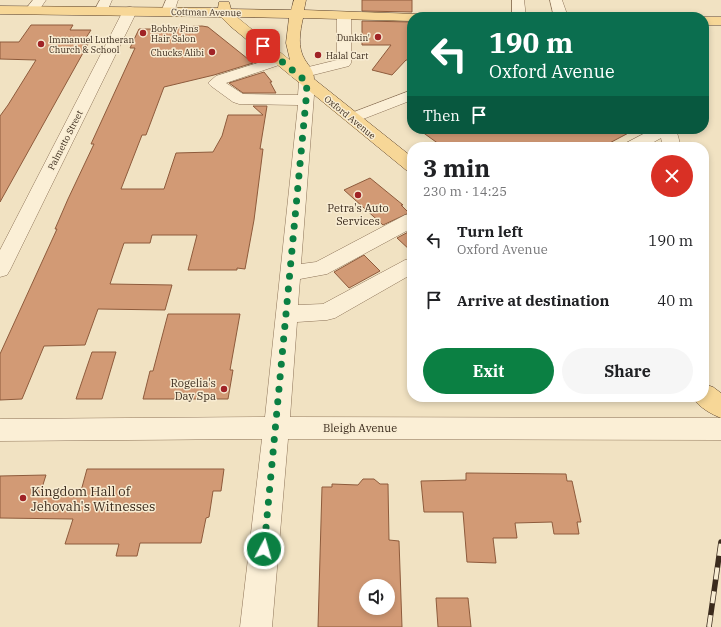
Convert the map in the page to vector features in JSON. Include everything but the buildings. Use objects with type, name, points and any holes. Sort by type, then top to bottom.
[{"type":"main road","points":[[300,0],[293,46],[304,82]]},
{"type":"main road","name":"Cottman Avenue","points":[[0,10],[36,5],[103,5],[129,7],[224,6],[297,14],[407,17]]},
{"type":"main road","name":"Oxford Avenue","points":[[224,6],[235,23],[304,82],[407,162]]},
{"type":"main road","points":[[709,21],[721,21]]},
{"type":"street","points":[[518,0],[518,12]]},
{"type":"street","points":[[556,0],[560,12]]},
{"type":"street","name":"Palmetto Street","points":[[0,270],[129,7]]},
{"type":"street","points":[[280,60],[221,79],[216,83],[240,100],[304,82],[344,63],[344,16]]},
{"type":"street","points":[[256,627],[287,314],[304,82]]},
{"type":"street","points":[[352,118],[407,96]]},
{"type":"street","points":[[641,142],[657,134]]},
{"type":"street","points":[[290,273],[320,269],[407,223]]},
{"type":"street","points":[[287,314],[327,312],[407,267]]},
{"type":"street","name":"Bleigh Avenue","points":[[0,430],[276,428],[713,429]]},
{"type":"railway","points":[[709,627],[721,542]]},
{"type":"place","name":"Bobby Pins Hair Salon","points":[[143,33]]},
{"type":"place","name":"Dunkin'","points":[[378,37]]},
{"type":"place","name":"Immanuel Lutheran Church & School","points":[[41,44]]},
{"type":"place","name":"Chucks Alibi","points":[[212,52]]},
{"type":"place","name":"Halal Cart","points":[[318,55]]},
{"type":"place","name":"Petra's Auto Services","points":[[358,195]]},
{"type":"place","name":"Rogelia's Day Spa","points":[[224,389]]},
{"type":"place","name":"Kingdom Hall of Jehovah's Witnesses","points":[[23,498]]},
{"type":"route","points":[[263,46],[307,82],[264,549]]}]
